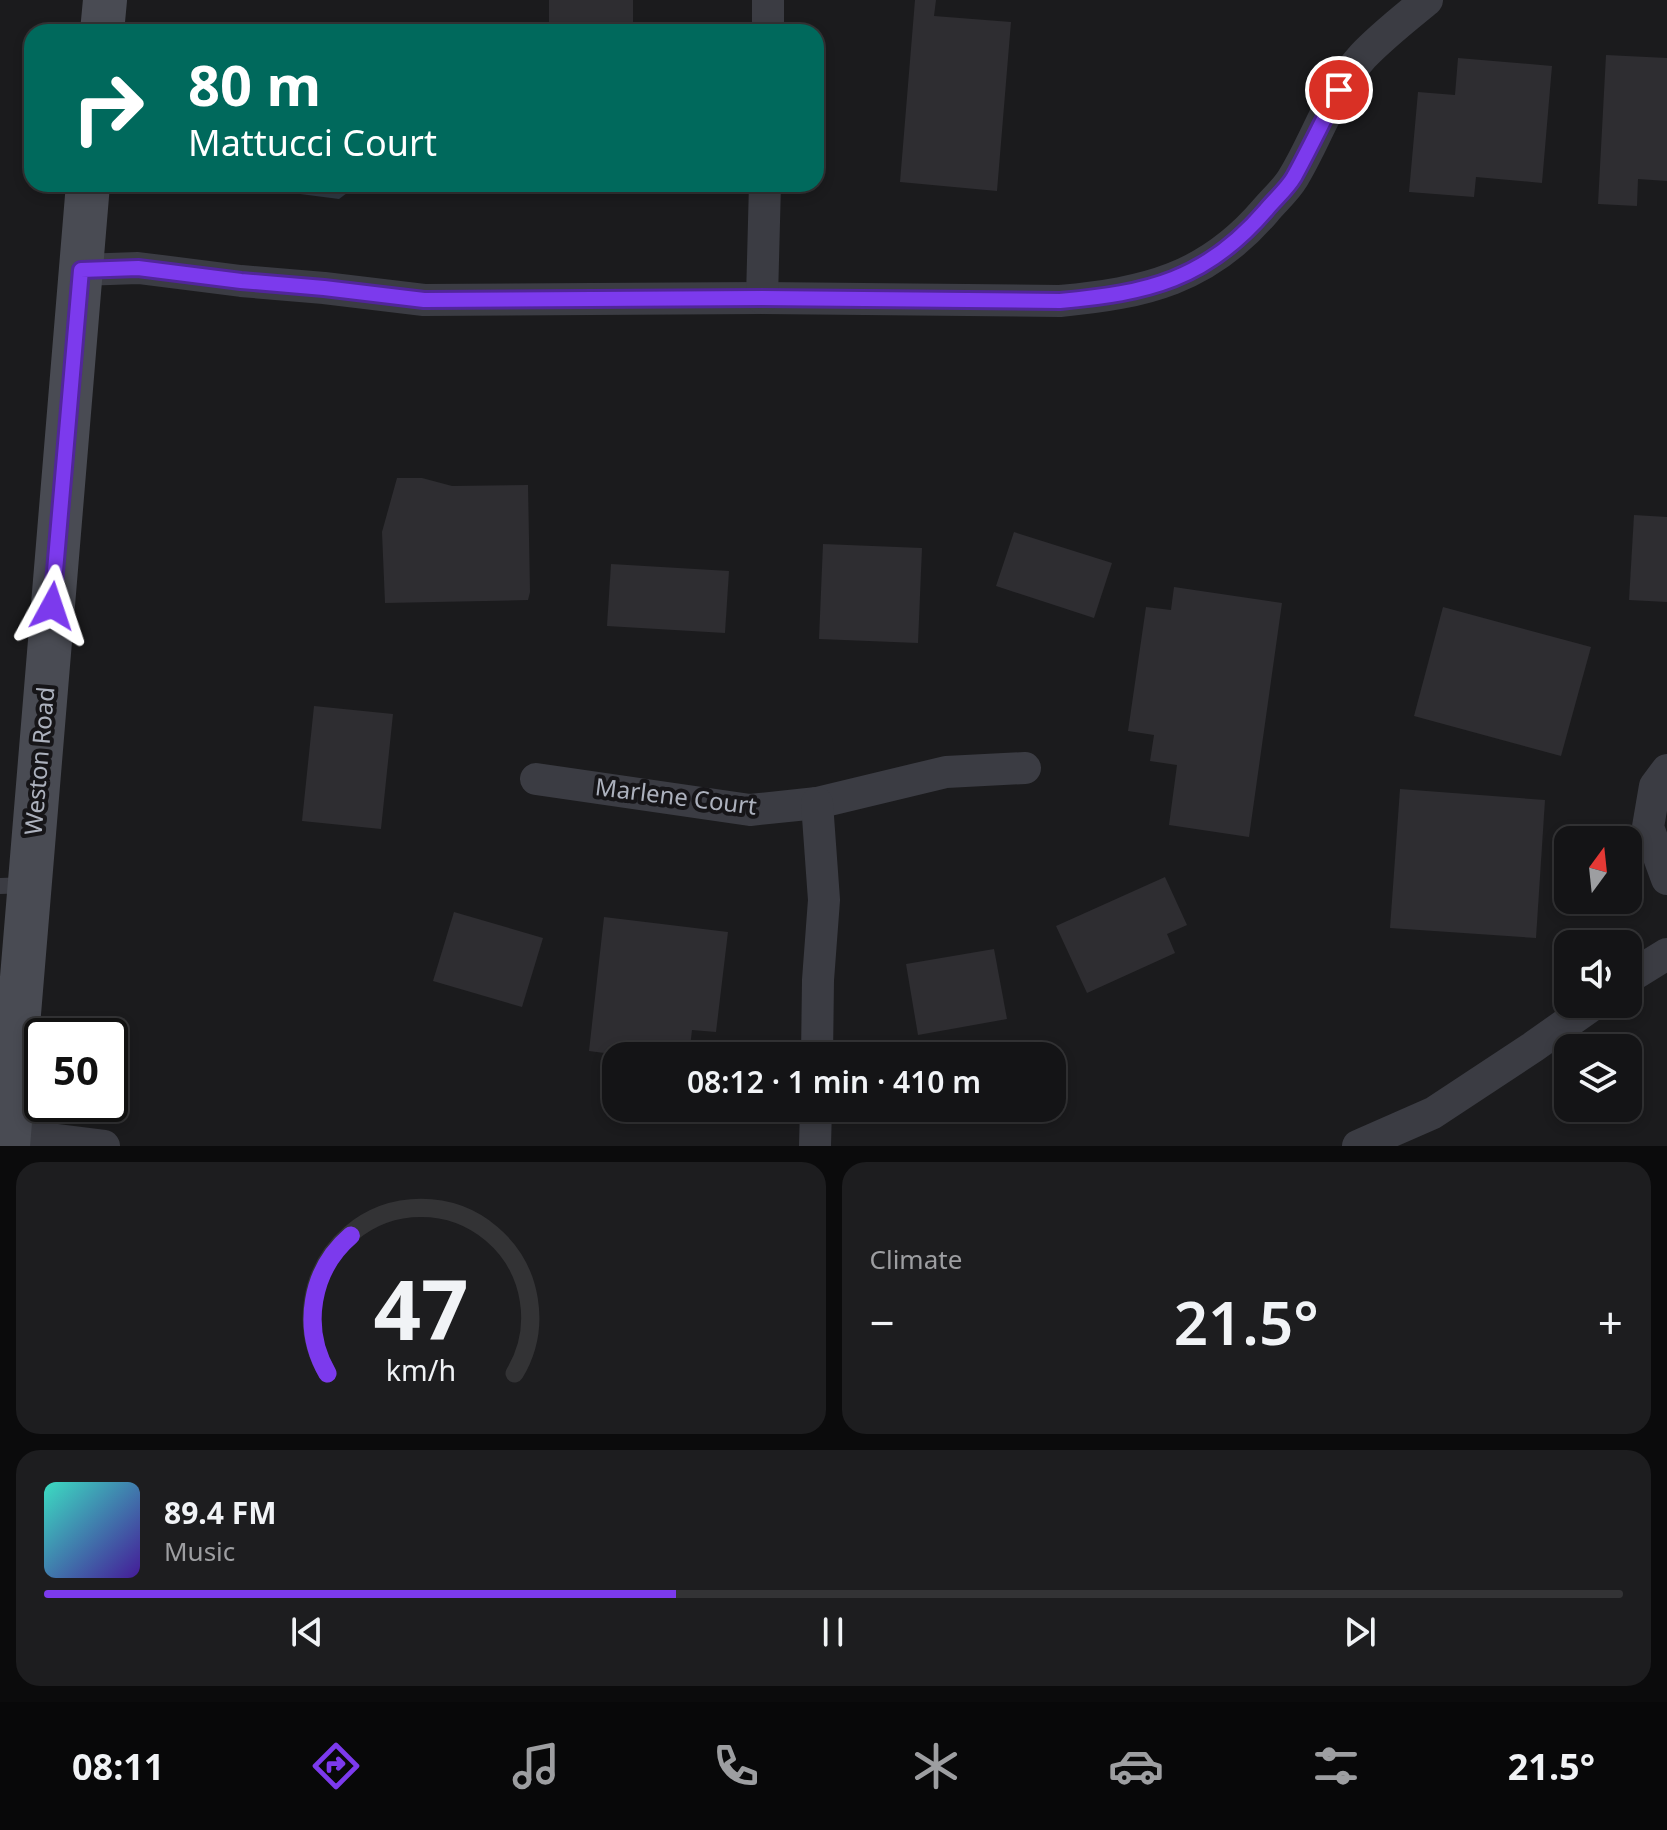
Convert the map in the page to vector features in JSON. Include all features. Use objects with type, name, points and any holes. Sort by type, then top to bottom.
[{"type":"main road","points":[[103,24],[105,0]]},
{"type":"main road","name":"Weston Road","points":[[5,1138],[15,885],[87,192]]},
{"type":"street","points":[[768,0],[768,24]]},
{"type":"street","points":[[81,270],[138,268],[424,300],[762,298],[1060,301],[1104,297],[1154,286],[1193,271],[1230,247],[1292,179],[1339,90],[1362,57],[1427,0]]},
{"type":"street","points":[[762,298],[765,192]]},
{"type":"street","name":"Marlene Court","points":[[536,779],[750,810],[817,803],[946,772],[1025,768]]},
{"type":"street","points":[[1667,770],[1655,786],[1648,827],[1667,879]]},
{"type":"street","points":[[817,803],[824,900],[817,1042]]},
{"type":"street","points":[[1642,969],[1667,954]]},
{"type":"street","points":[[1358,1146],[1433,1113],[1574,1018]]},
{"type":"street","points":[[815,1146],[816,1122]]},
{"type":"street","points":[[5,1138],[104,1146]]},
{"type":"shaded area","points":[[285,192],[348,192],[339,199]]},
{"type":"building","points":[[549,0],[633,0],[633,24],[549,24]]},
{"type":"building","points":[[915,0],[936,0],[934,16],[1011,22],[997,191],[900,182]]},
{"type":"building","points":[[1606,55],[1667,58],[1667,181],[1638,179],[1637,206],[1598,204]]},
{"type":"building","points":[[1458,58],[1552,66],[1542,183],[1476,177],[1474,197],[1409,192],[1418,92],[1455,95]]},
{"type":"building","points":[[397,478],[422,478],[452,486],[528,485],[528,600],[385,603],[382,532]]},
{"type":"building","points":[[1634,515],[1667,517],[1667,602],[1629,600]]},
{"type":"building","points":[[1014,532],[1112,563],[1094,618],[996,586]]},
{"type":"building","points":[[823,544],[922,548],[918,643],[819,639]]},
{"type":"building","points":[[611,564],[729,571],[725,633],[607,626]]},
{"type":"building","points":[[1174,587],[1282,603],[1249,837],[1169,825],[1177,765],[1150,761],[1154,735],[1128,731],[1146,607],[1171,610]]},
{"type":"building","points":[[1443,607],[1591,647],[1561,756],[1414,716]]},
{"type":"building","points":[[314,706],[393,714],[381,829],[302,821]]},
{"type":"building","points":[[1400,789],[1545,800],[1536,938],[1390,928]]},
{"type":"building","points":[[1165,877],[1187,925],[1167,934],[1175,953],[1087,993],[1056,926]]},
{"type":"building","points":[[454,912],[543,938],[522,1007],[433,981]]},
{"type":"building","points":[[604,917],[728,932],[716,1032],[692,1030],[691,1042],[602,1042],[602,1053],[589,1051]]},
{"type":"building","points":[[994,949],[1007,1019],[918,1035],[906,964]]},
{"type":"route","points":[[52,606],[81,270],[138,268],[424,300],[762,298],[1060,301],[1104,297],[1154,286],[1193,271],[1230,247],[1292,179],[1339,90]]}]
